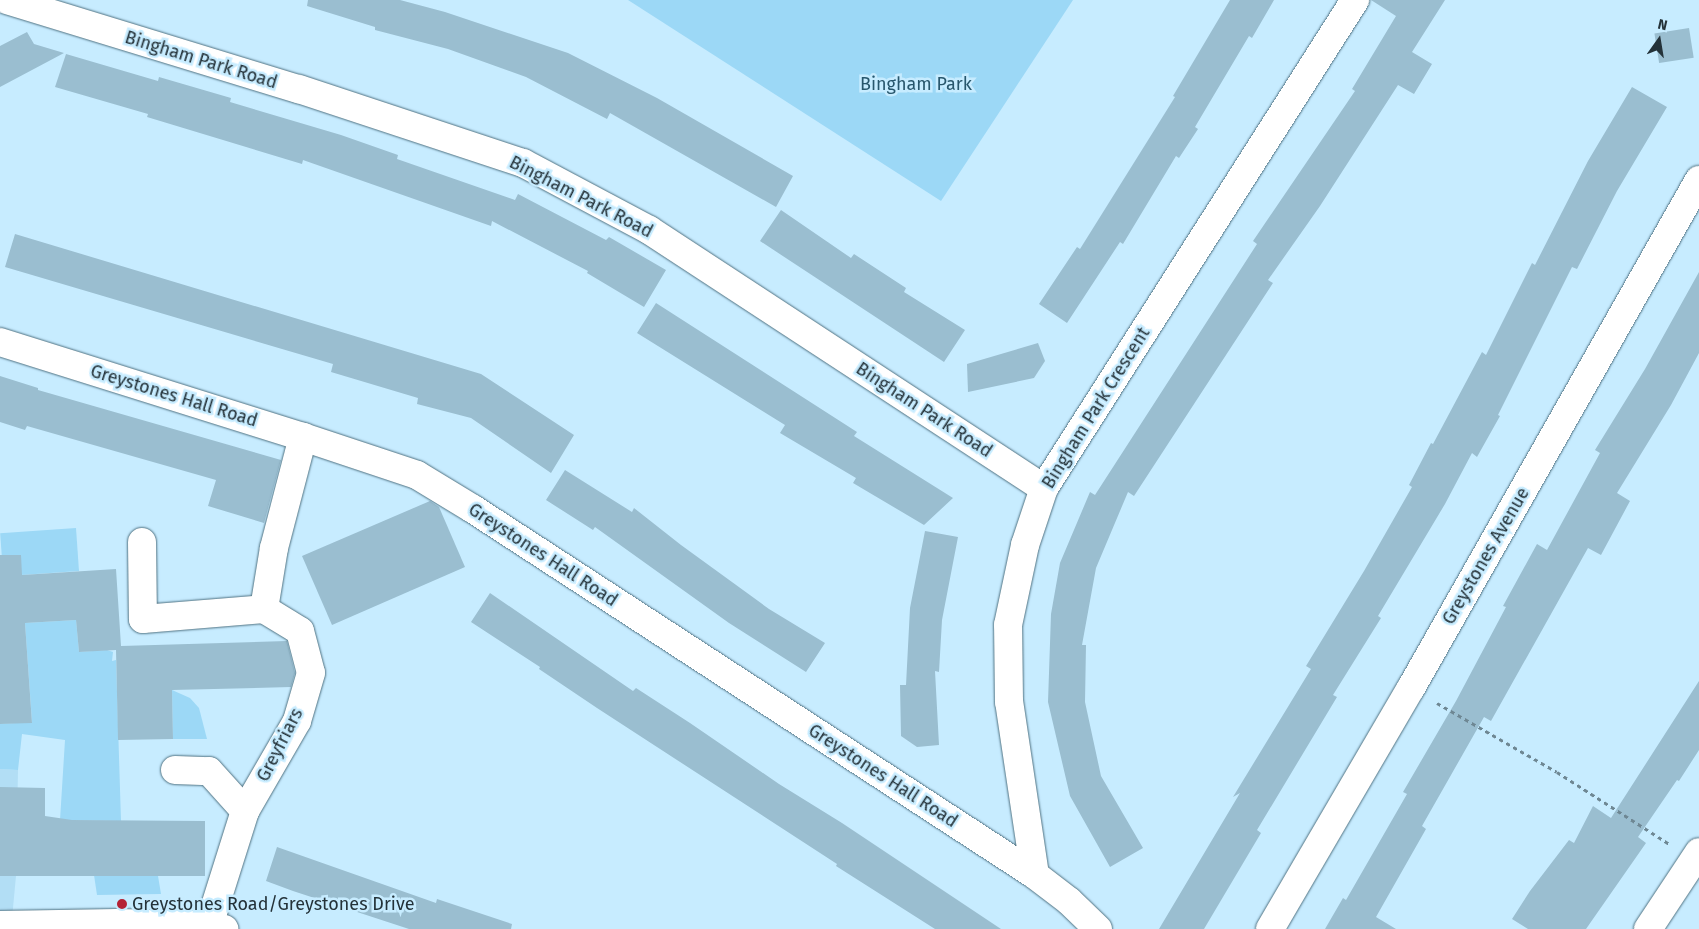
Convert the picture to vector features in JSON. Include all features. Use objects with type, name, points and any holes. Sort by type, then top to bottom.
[{"type":"street","name":"Bingham Park Road","points":[[7,0],[298,89],[523,163],[649,230],[1044,488]]},
{"type":"street","name":"Bingham Park Crescent","points":[[1035,875],[1009,702],[1008,624],[1024,545],[1044,488],[1354,0]]},
{"type":"street","name":"Greystones Avenue","points":[[1270,929],[1411,688],[1699,180]]},
{"type":"street","name":"Greystones Hall Road","points":[[0,342],[303,437],[417,475],[473,509],[1035,875]]},
{"type":"street","points":[[142,542],[143,619],[264,609],[274,548],[303,437]]},
{"type":"street","name":"Greyfriars","points":[[217,927],[245,811],[297,721],[311,672],[300,631],[264,609]]},
{"type":"street","points":[[175,770],[209,771],[245,811]]},
{"type":"street","points":[[1648,929],[1696,856]]},
{"type":"street","points":[[1035,875],[1069,901],[1098,929]]},
{"type":"street","points":[[0,924],[117,923],[217,927]]},
{"type":"path","points":[[1411,688],[1557,772],[1696,856]]},
{"type":"shaded area","points":[[0,769],[18,770],[16,876],[11,929],[0,929]]},
{"type":"green space","name":"Bingham Park","points":[[628,0],[1073,0],[941,201]]},
{"type":"green space","points":[[76,528],[79,571],[3,576],[0,533]]},
{"type":"green space","points":[[76,620],[79,652],[107,650],[113,652],[112,661],[116,660],[121,821],[60,820],[65,740],[22,734],[18,770],[0,769],[0,724],[32,722],[25,623]]},
{"type":"green space","points":[[172,690],[190,698],[199,708],[207,739],[173,739]]},
{"type":"green space","points":[[94,875],[158,876],[161,894],[97,895]]},
{"type":"building","points":[[308,0],[400,0],[445,12],[568,53],[657,98],[793,176],[776,207],[610,113],[607,119],[526,77],[448,49],[375,30],[375,27],[307,6]]},
{"type":"building","points":[[1230,0],[1274,0],[1252,38],[1249,36],[1195,127],[1198,129],[1179,158],[1176,156],[1123,244],[1120,242],[1067,323],[1039,304],[1077,247],[1080,249],[1175,97],[1173,96]]},
{"type":"building","points":[[1371,0],[1445,0],[1412,52],[1432,64],[1414,94],[1398,85],[1320,206],[1268,280],[1273,283],[1134,496],[1128,492],[1096,568],[1082,645],[1086,645],[1085,702],[1101,776],[1143,848],[1110,867],[1070,796],[1048,702],[1051,614],[1060,563],[1090,492],[1095,495],[1257,244],[1253,241],[1355,91],[1352,89],[1396,16]]},
{"type":"building","points":[[1689,28],[1694,58],[1659,63],[1654,33]]},
{"type":"building","points":[[27,32],[34,44],[64,53],[0,87],[0,46]]},
{"type":"building","points":[[66,54],[158,81],[159,77],[231,98],[230,102],[341,135],[398,155],[397,159],[515,200],[518,194],[606,240],[609,237],[666,270],[644,307],[587,273],[588,271],[492,221],[491,226],[303,160],[302,164],[147,117],[148,114],[55,87]]},
{"type":"building","points":[[1632,87],[1667,107],[1617,191],[1577,269],[1572,267],[1498,415],[1500,416],[1477,457],[1472,453],[1445,504],[1378,616],[1381,618],[1333,695],[1337,697],[1257,830],[1261,833],[1204,929],[1159,929],[1240,793],[1233,797],[1311,669],[1306,666],[1412,487],[1409,485],[1431,443],[1433,444],[1482,352],[1486,355],[1532,263],[1535,265],[1588,161]]},
{"type":"building","points":[[781,210],[851,258],[854,254],[906,288],[904,292],[965,330],[944,362],[760,241]]},
{"type":"building","points":[[15,234],[481,374],[574,435],[551,473],[471,418],[417,404],[418,398],[331,372],[333,364],[5,267]]},
{"type":"building","points":[[1699,272],[1699,353],[1671,405],[1617,493],[1630,501],[1601,555],[1588,548],[1491,721],[1484,717],[1422,826],[1426,829],[1376,917],[1396,929],[1325,929],[1343,898],[1346,900],[1407,794],[1403,792],[1456,701],[1506,607],[1503,606],[1537,544],[1547,550],[1600,453],[1595,450],[1645,369]]},
{"type":"building","points":[[656,303],[857,432],[854,436],[953,498],[924,525],[853,483],[856,478],[780,433],[785,425],[637,333]]},
{"type":"building","points":[[1038,343],[1045,361],[1034,378],[968,392],[967,364]]},
{"type":"building","points":[[0,376],[38,388],[38,390],[281,460],[264,523],[208,506],[216,480],[27,426],[25,430],[0,422]]},
{"type":"building","points":[[565,470],[632,512],[634,508],[769,609],[825,643],[806,672],[729,623],[595,527],[593,530],[546,500]]},
{"type":"building","points":[[430,501],[439,507],[465,567],[332,625],[302,556]]},
{"type":"building","points":[[925,531],[958,537],[942,620],[939,672],[935,671],[939,745],[917,747],[901,736],[900,685],[906,685],[910,608]]},
{"type":"building","points":[[0,555],[21,555],[22,575],[116,569],[121,646],[287,641],[295,673],[291,687],[172,690],[173,739],[118,740],[116,650],[79,652],[76,620],[25,623],[32,723],[0,724]]},
{"type":"building","points":[[490,593],[633,691],[636,688],[1001,929],[935,929],[836,866],[837,864],[597,708],[539,669],[540,667],[471,622]]},
{"type":"building","points":[[1699,681],[1699,750],[1638,837],[1646,843],[1586,929],[1528,929],[1512,919],[1530,891],[1569,840],[1574,843],[1593,806],[1611,818]]},
{"type":"building","points":[[0,787],[45,788],[45,816],[72,820],[205,821],[205,876],[0,876]]},
{"type":"building","points":[[277,847],[436,903],[437,899],[512,924],[511,929],[409,929],[293,891],[266,881]]},
{"type":"place","name":"Greystones Road/Greystones Drive","points":[[122,904]]}]
